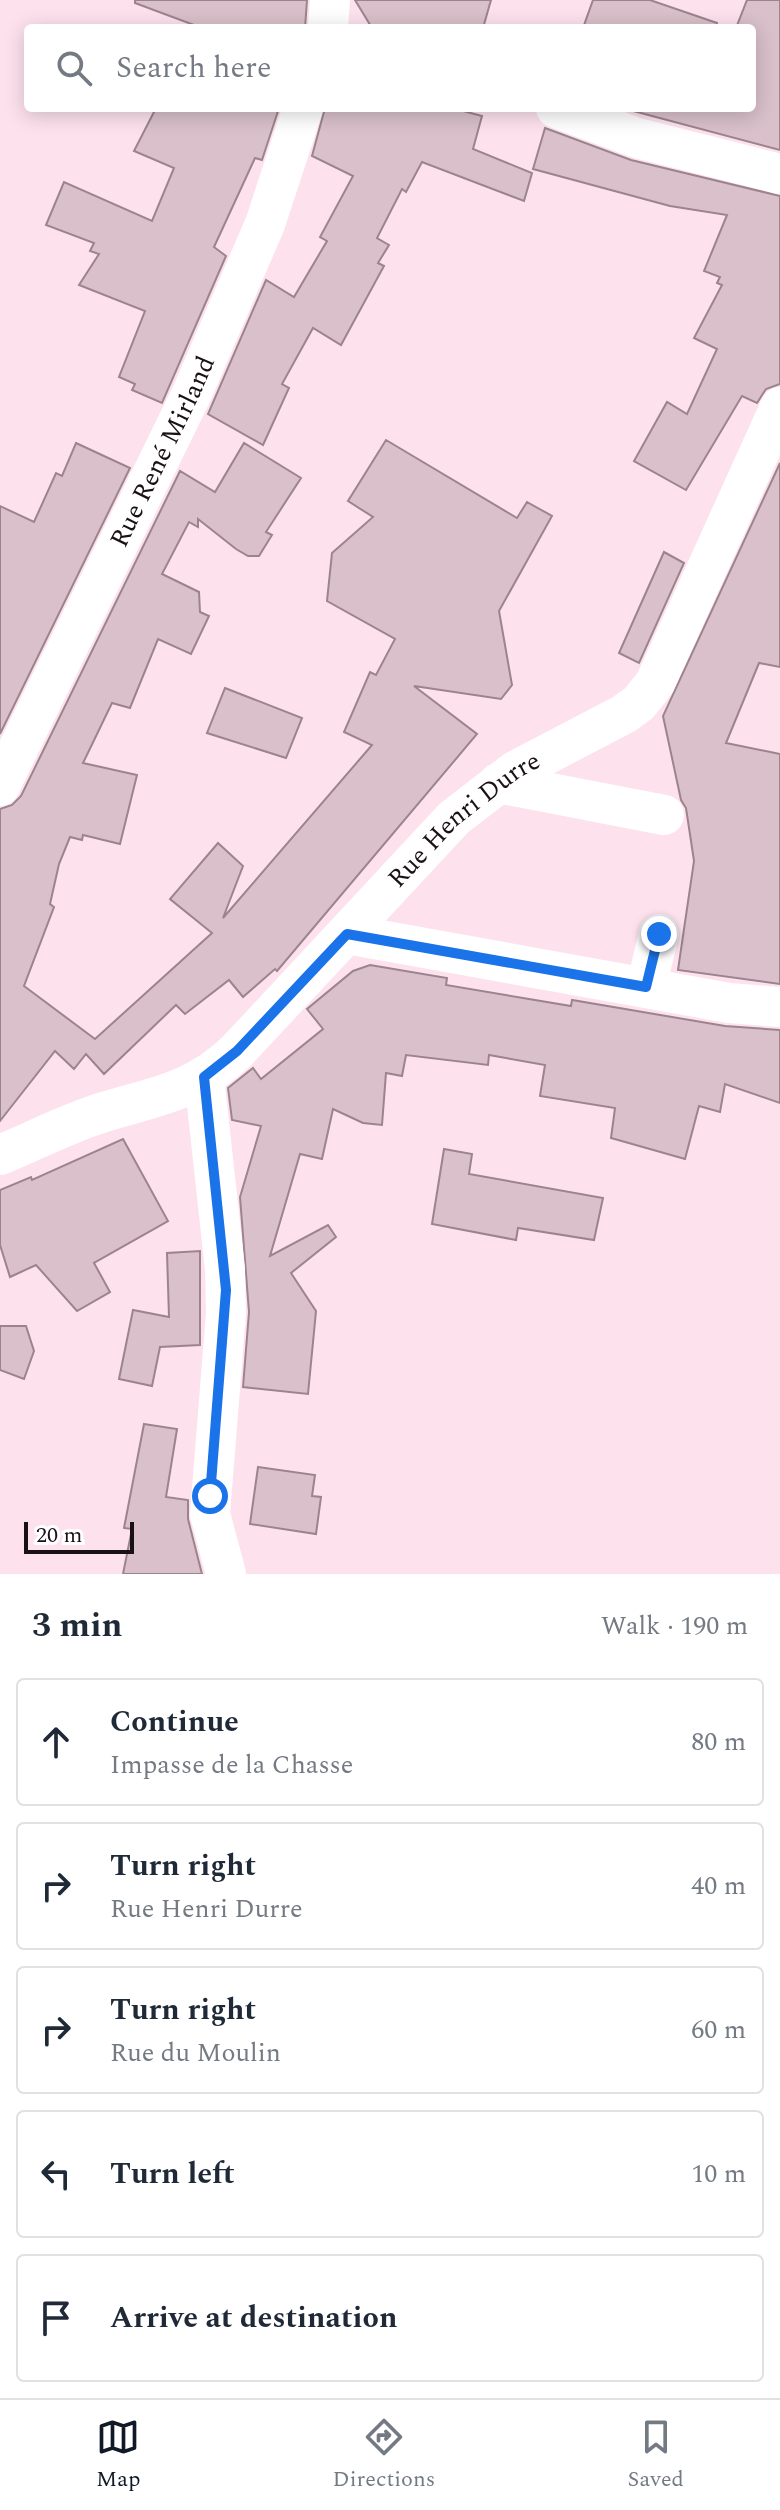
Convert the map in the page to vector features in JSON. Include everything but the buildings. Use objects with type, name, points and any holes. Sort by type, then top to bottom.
[{"type":"street","points":[[328,24],[330,0]]},
{"type":"street","name":"Rue René Mirland","points":[[0,786],[192,393],[265,224],[302,112]]},
{"type":"street","points":[[567,112],[637,138],[780,174]]},
{"type":"street","name":"Rue Henri Durre","points":[[0,1155],[106,1112],[155,1100],[204,1077],[237,1051],[454,818],[527,764],[611,722],[648,693],[780,407]]},
{"type":"street","points":[[498,783],[664,815]]},
{"type":"street","points":[[347,934],[729,1003],[780,1007]]},
{"type":"street","points":[[646,987],[659,934]]},
{"type":"street","points":[[204,1077],[225,1269],[226,1313],[210,1514],[226,1574]]},
{"type":"route","points":[[210,1496],[226,1290],[204,1077],[229,1059],[347,934],[646,987],[659,934]]}]
